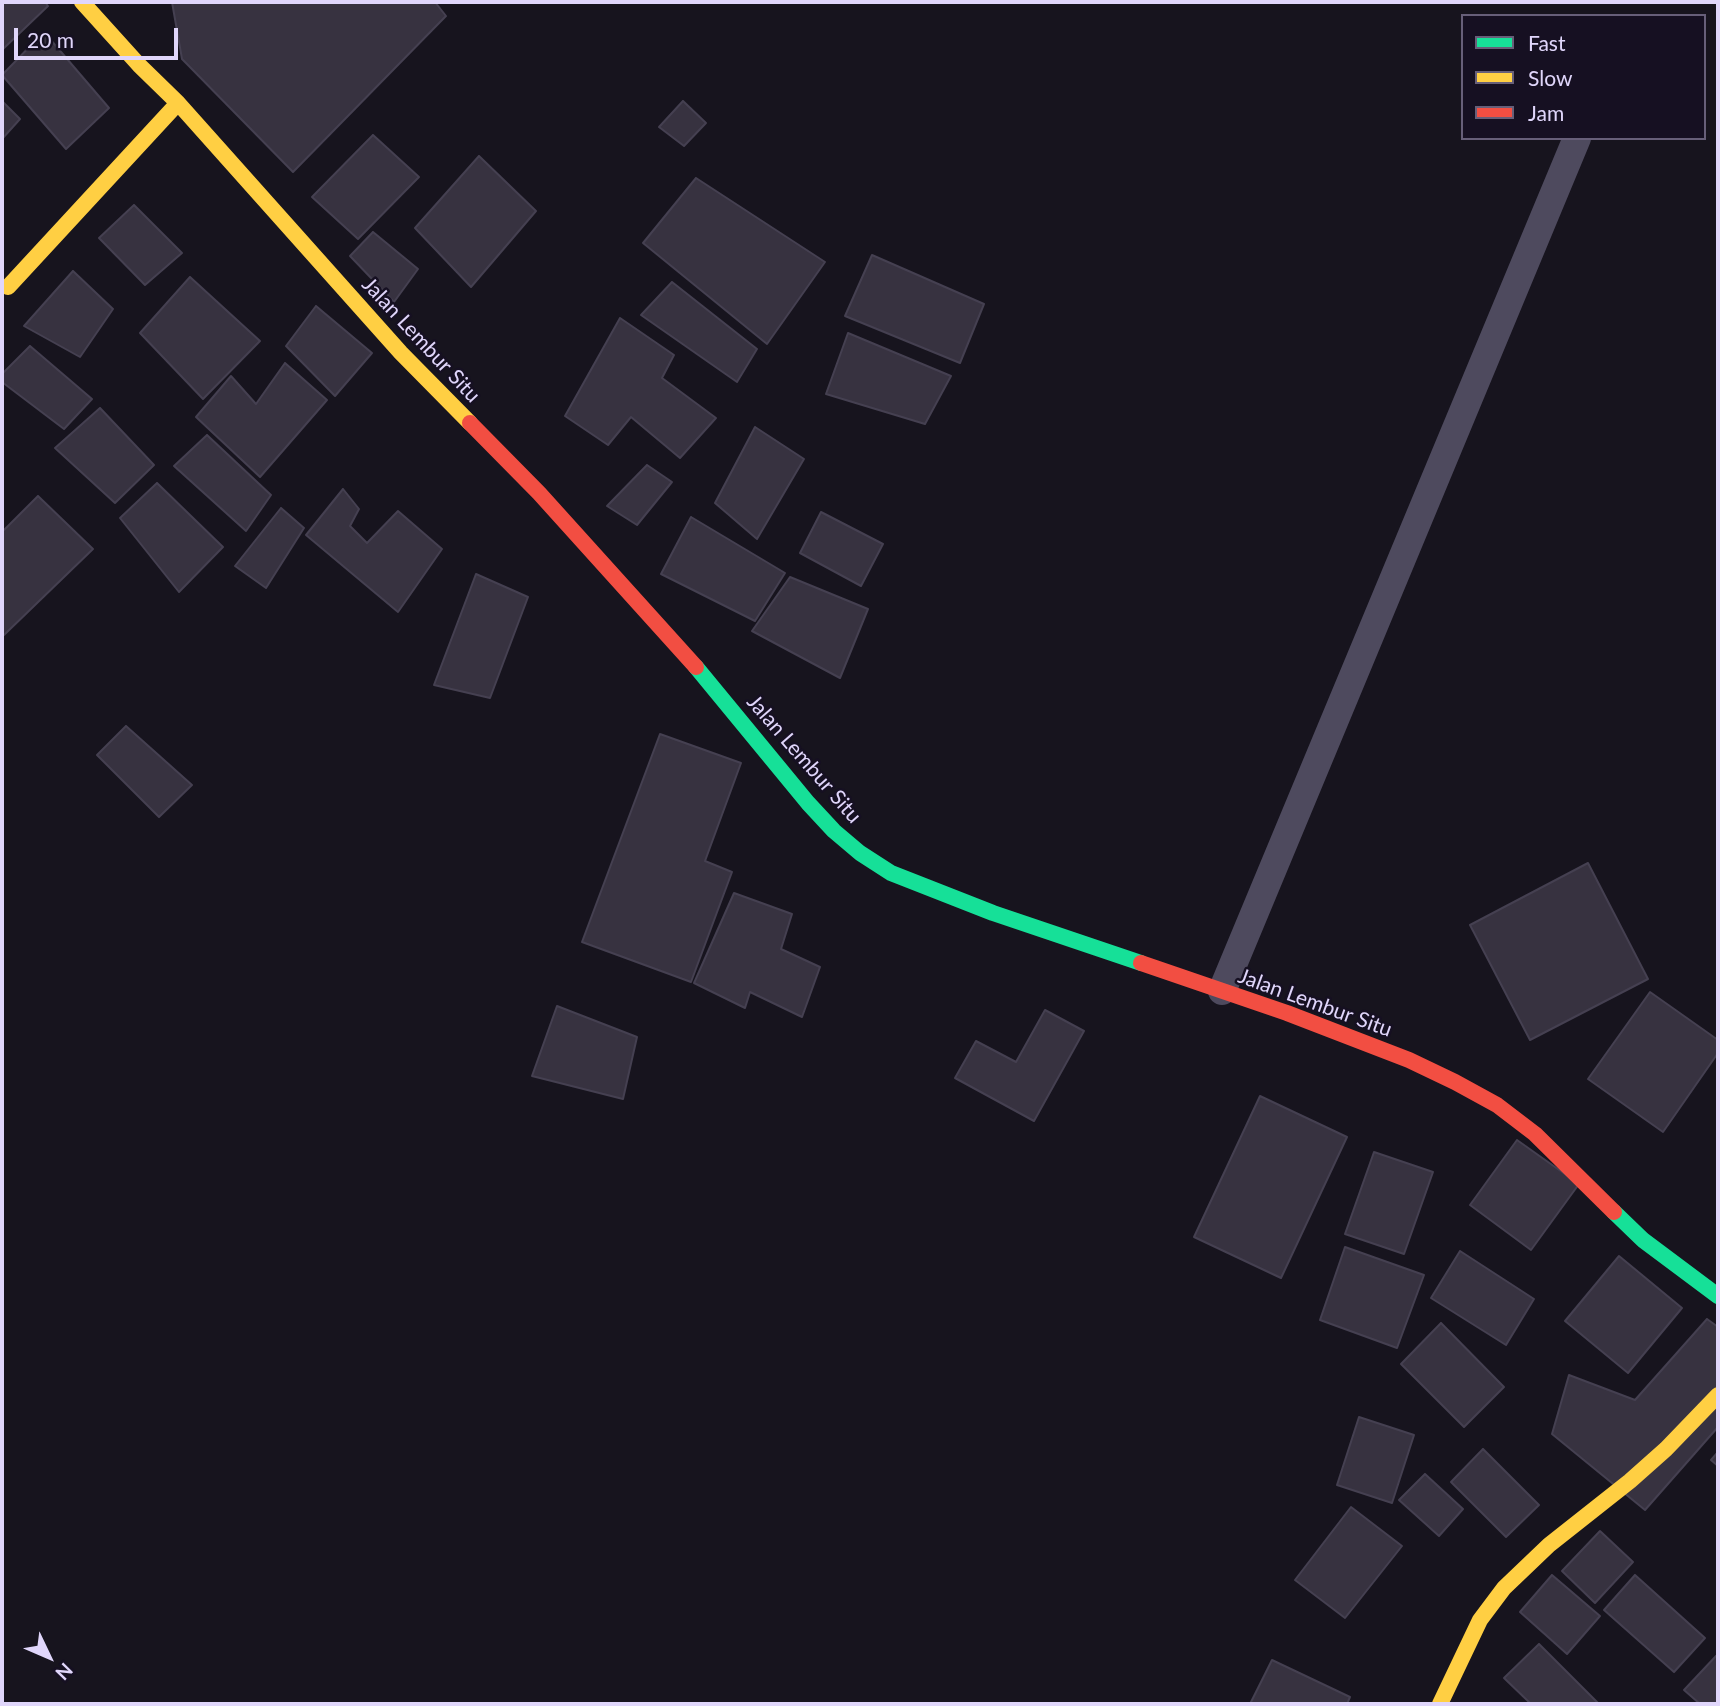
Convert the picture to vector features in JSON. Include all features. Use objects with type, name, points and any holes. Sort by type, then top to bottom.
[{"type":"street","name":"Jalan Lembur Situ","points":[[82,2],[178,103],[401,353],[539,494],[664,630],[725,700],[808,803],[834,831],[860,853],[891,873],[993,913],[1222,991],[1409,1060],[1497,1105],[1535,1134],[1643,1240],[1718,1296]]},
{"type":"street","points":[[8,287],[178,103]]},
{"type":"street","points":[[1440,1704],[1480,1620],[1504,1588],[1549,1545],[1657,1457],[1718,1395]]},
{"type":"lane","points":[[1222,991],[1576,140]]},
{"type":"building","points":[[2,2],[45,2],[48,6],[2,50]]},
{"type":"building","points":[[172,2],[435,2],[446,16],[293,172],[182,59]]},
{"type":"building","points":[[44,32],[109,108],[66,149],[2,75]]},
{"type":"building","points":[[2,101],[20,119],[2,139]]},
{"type":"building","points":[[683,101],[706,123],[684,146],[659,127]]},
{"type":"building","points":[[373,135],[419,177],[358,239],[312,197]]},
{"type":"building","points":[[479,156],[536,211],[471,287],[415,228]]},
{"type":"building","points":[[696,178],[825,262],[767,344],[643,243]]},
{"type":"building","points":[[134,205],[182,253],[145,285],[99,238]]},
{"type":"building","points":[[373,232],[418,269],[394,302],[350,256]]},
{"type":"building","points":[[872,255],[984,304],[960,363],[845,316]]},
{"type":"building","points":[[73,271],[113,309],[80,357],[24,326]]},
{"type":"building","points":[[190,277],[260,341],[203,399],[140,333]]},
{"type":"building","points":[[672,282],[757,349],[737,382],[641,315]]},
{"type":"building","points":[[316,306],[372,353],[335,396],[286,346]]},
{"type":"building","points":[[620,318],[674,355],[662,378],[716,418],[680,458],[631,417],[608,445],[565,416]]},
{"type":"building","points":[[848,333],[951,376],[925,424],[826,394]]},
{"type":"building","points":[[30,346],[92,399],[64,429],[2,382],[2,374]]},
{"type":"building","points":[[285,363],[327,400],[260,477],[196,417],[231,376],[256,404]]},
{"type":"building","points":[[100,408],[154,465],[115,503],[55,448]]},
{"type":"building","points":[[755,427],[804,459],[757,539],[715,503]]},
{"type":"building","points":[[207,435],[271,495],[246,531],[174,466]]},
{"type":"building","points":[[647,465],[672,482],[637,525],[607,506]]},
{"type":"building","points":[[157,483],[223,547],[179,592],[120,518]]},
{"type":"building","points":[[343,489],[359,509],[350,526],[367,543],[398,511],[442,549],[398,612],[306,535]]},
{"type":"building","points":[[38,496],[93,549],[4,635],[2,528],[4,530]]},
{"type":"building","points":[[281,508],[304,528],[266,588],[235,566]]},
{"type":"building","points":[[821,512],[883,544],[861,586],[800,553]]},
{"type":"building","points":[[691,517],[785,573],[755,621],[661,574]]},
{"type":"building","points":[[476,574],[528,597],[490,698],[434,685]]},
{"type":"building","points":[[790,577],[868,609],[840,678],[752,631]]},
{"type":"building","points":[[126,726],[192,785],[159,817],[97,755]]},
{"type":"building","points":[[660,734],[741,763],[705,861],[732,872],[691,982],[582,942]]},
{"type":"building","points":[[1588,863],[1648,979],[1530,1040],[1470,925]]},
{"type":"building","points":[[734,893],[792,914],[781,949],[820,967],[802,1017],[750,992],[745,1008],[694,983]]},
{"type":"building","points":[[1650,992],[1718,1040],[1718,1053],[1663,1132],[1588,1079]]},
{"type":"building","points":[[557,1006],[637,1037],[623,1099],[532,1076]]},
{"type":"building","points":[[1045,1010],[1084,1031],[1034,1121],[955,1078],[976,1041],[1016,1062]]},
{"type":"building","points":[[1260,1096],[1347,1137],[1281,1278],[1194,1237]]},
{"type":"building","points":[[1517,1140],[1579,1184],[1531,1250],[1470,1205]]},
{"type":"building","points":[[1374,1152],[1433,1172],[1404,1254],[1345,1234]]},
{"type":"building","points":[[1345,1247],[1424,1275],[1397,1348],[1320,1320]]},
{"type":"building","points":[[1460,1251],[1534,1299],[1506,1345],[1431,1298]]},
{"type":"building","points":[[1619,1256],[1682,1308],[1628,1373],[1565,1321]]},
{"type":"building","points":[[1707,1319],[1718,1327],[1718,1427],[1645,1510],[1552,1434],[1569,1375],[1635,1400]]},
{"type":"building","points":[[1441,1323],[1504,1387],[1464,1427],[1401,1364]]},
{"type":"building","points":[[1359,1417],[1414,1435],[1392,1503],[1337,1485]]},
{"type":"building","points":[[1483,1449],[1539,1505],[1506,1537],[1451,1482]]},
{"type":"building","points":[[1718,1452],[1718,1466],[1711,1460]]},
{"type":"building","points":[[1425,1474],[1463,1509],[1439,1536],[1399,1500]]},
{"type":"building","points":[[1351,1507],[1402,1546],[1345,1618],[1295,1580]]},
{"type":"building","points":[[1600,1531],[1633,1562],[1595,1603],[1562,1571]]},
{"type":"building","points":[[1552,1575],[1600,1616],[1567,1654],[1520,1612]]},
{"type":"building","points":[[1635,1575],[1705,1638],[1674,1672],[1604,1610]]},
{"type":"building","points":[[1539,1644],[1597,1704],[1531,1704],[1504,1678]]},
{"type":"building","points":[[1716,1656],[1718,1704],[1700,1704],[1684,1690]]},
{"type":"building","points":[[1272,1660],[1350,1697],[1347,1704],[1250,1704]]},
{"type":"traffic: fast","points":[[696,667],[808,803],[834,831],[860,853],[891,873],[993,913],[1141,963]]},
{"type":"traffic: fast","points":[[1614,1212],[1643,1240],[1718,1296]]},
{"type":"traffic: slow","points":[[82,2],[178,103],[401,353],[470,423]]},
{"type":"traffic: slow","points":[[8,287],[178,103]]},
{"type":"traffic: slow","points":[[1440,1704],[1480,1620],[1504,1588],[1549,1545],[1666,1449],[1718,1395]]},
{"type":"traffic: jam","points":[[470,423],[539,493],[696,667]]},
{"type":"traffic: jam","points":[[1141,963],[1287,1013],[1409,1060],[1455,1082],[1497,1105],[1535,1134],[1614,1212]]}]
